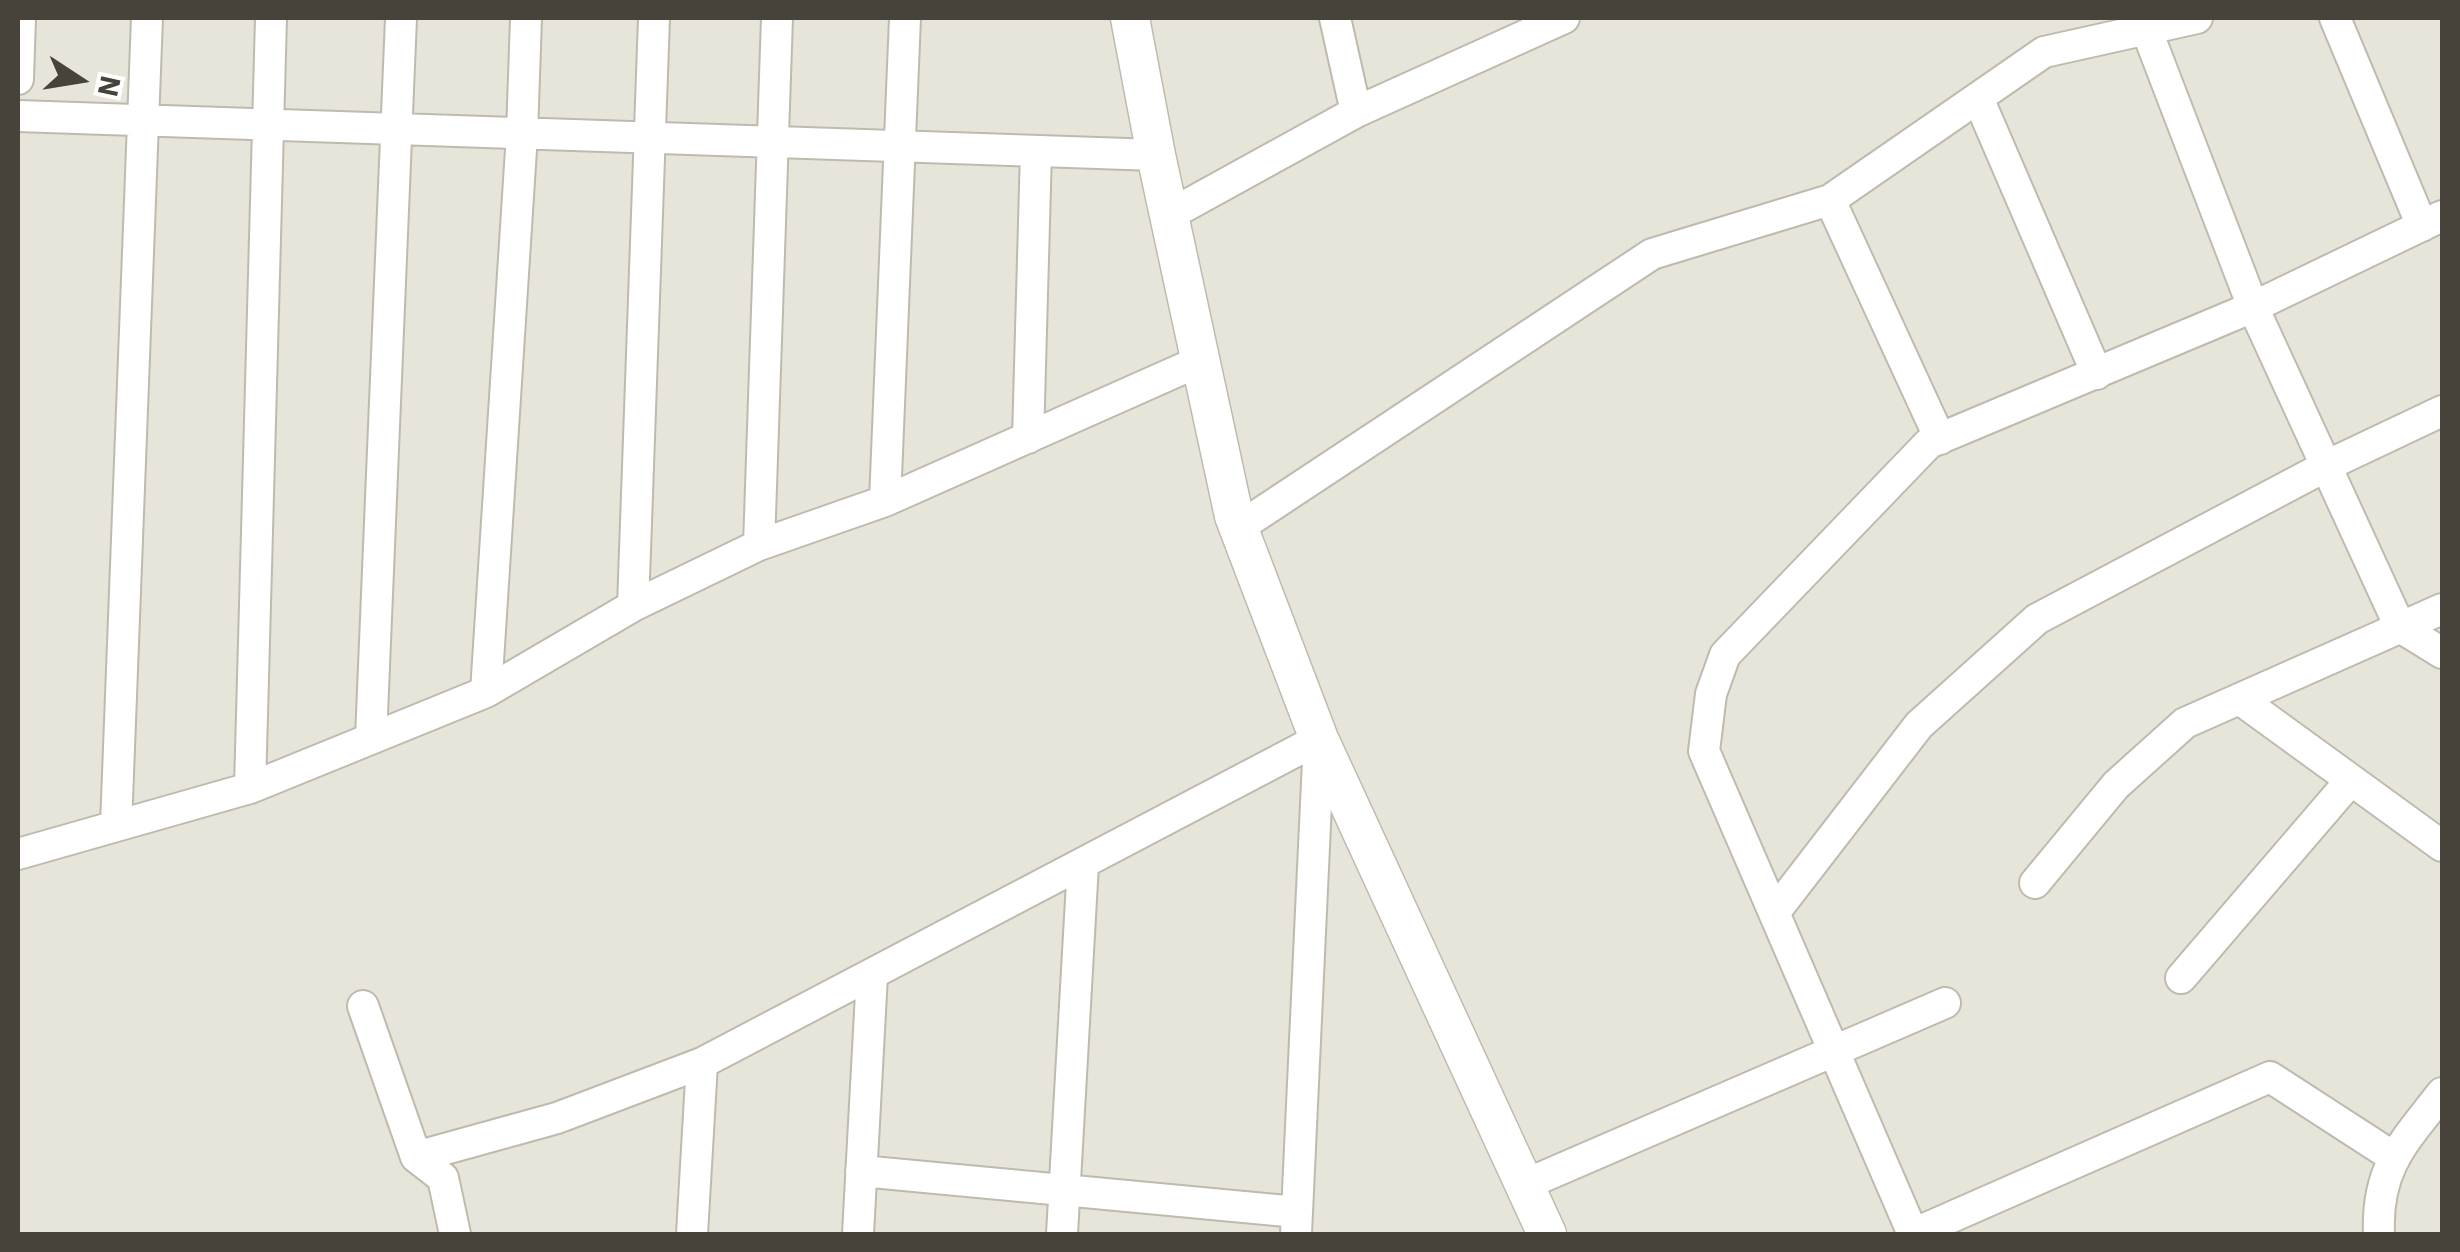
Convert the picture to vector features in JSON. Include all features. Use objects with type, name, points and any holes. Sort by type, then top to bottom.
[{"type":"street","points":[[18,80],[20,18]]},
{"type":"street","points":[[116,826],[147,18]]},
{"type":"street","points":[[250,788],[272,18]]},
{"type":"street","points":[[371,738],[402,18]]},
{"type":"street","points":[[486,692],[526,18]]},
{"type":"street","points":[[633,606],[654,18]]},
{"type":"street","points":[[759,544],[778,18]]},
{"type":"street","points":[[885,502],[904,18]]},
{"type":"street","points":[[1130,18],[1238,528],[1318,740],[1547,1234]]},
{"type":"street","points":[[1335,18],[1356,112]]},
{"type":"street","points":[[1169,215],[1509,30],[1564,18]]},
{"type":"street","points":[[1238,528],[1652,254],[1830,200],[2044,52],[2197,18]]},
{"type":"street","points":[[2335,18],[2432,221],[2253,307],[1929,443],[1725,654],[1711,694],[1704,751],[1913,1234],[2270,1077],[2395,1158]]},
{"type":"street","points":[[2147,31],[2253,307],[2400,627],[2442,653]]},
{"type":"street","points":[[1978,98],[2097,374]]},
{"type":"street","points":[[18,116],[1156,155]]},
{"type":"street","points":[[1028,438],[1036,151]]},
{"type":"street","points":[[1830,200],[1940,438]]},
{"type":"street","points":[[18,854],[250,788],[486,692],[633,606],[759,544],[885,502],[1200,362]]},
{"type":"street","points":[[1774,913],[1919,725],[2038,619],[2328,465],[2442,411]]},
{"type":"street","points":[[2035,883],[2116,785],[2185,724],[2442,609]]},
{"type":"street","points":[[2241,700],[2442,846]]},
{"type":"street","points":[[416,1157],[557,1118],[702,1063],[1318,740]]},
{"type":"street","points":[[861,1171],[1296,1224],[1318,740]]},
{"type":"street","points":[[2181,978],[2351,780]]},
{"type":"street","points":[[1062,1234],[1083,864]]},
{"type":"street","points":[[858,1234],[872,975]]},
{"type":"street","points":[[1524,1186],[1945,1003]]},
{"type":"street","points":[[363,1006],[416,1157],[443,1178],[455,1234]]},
{"type":"street","points":[[692,1234],[702,1063]]},
{"type":"street","points":[[2380,1234],[2378,1206],[2384,1177],[2442,1093]]},
{"type":"shaded area","points":[[18,18],[2442,18],[2442,1234],[18,1234]]}]
